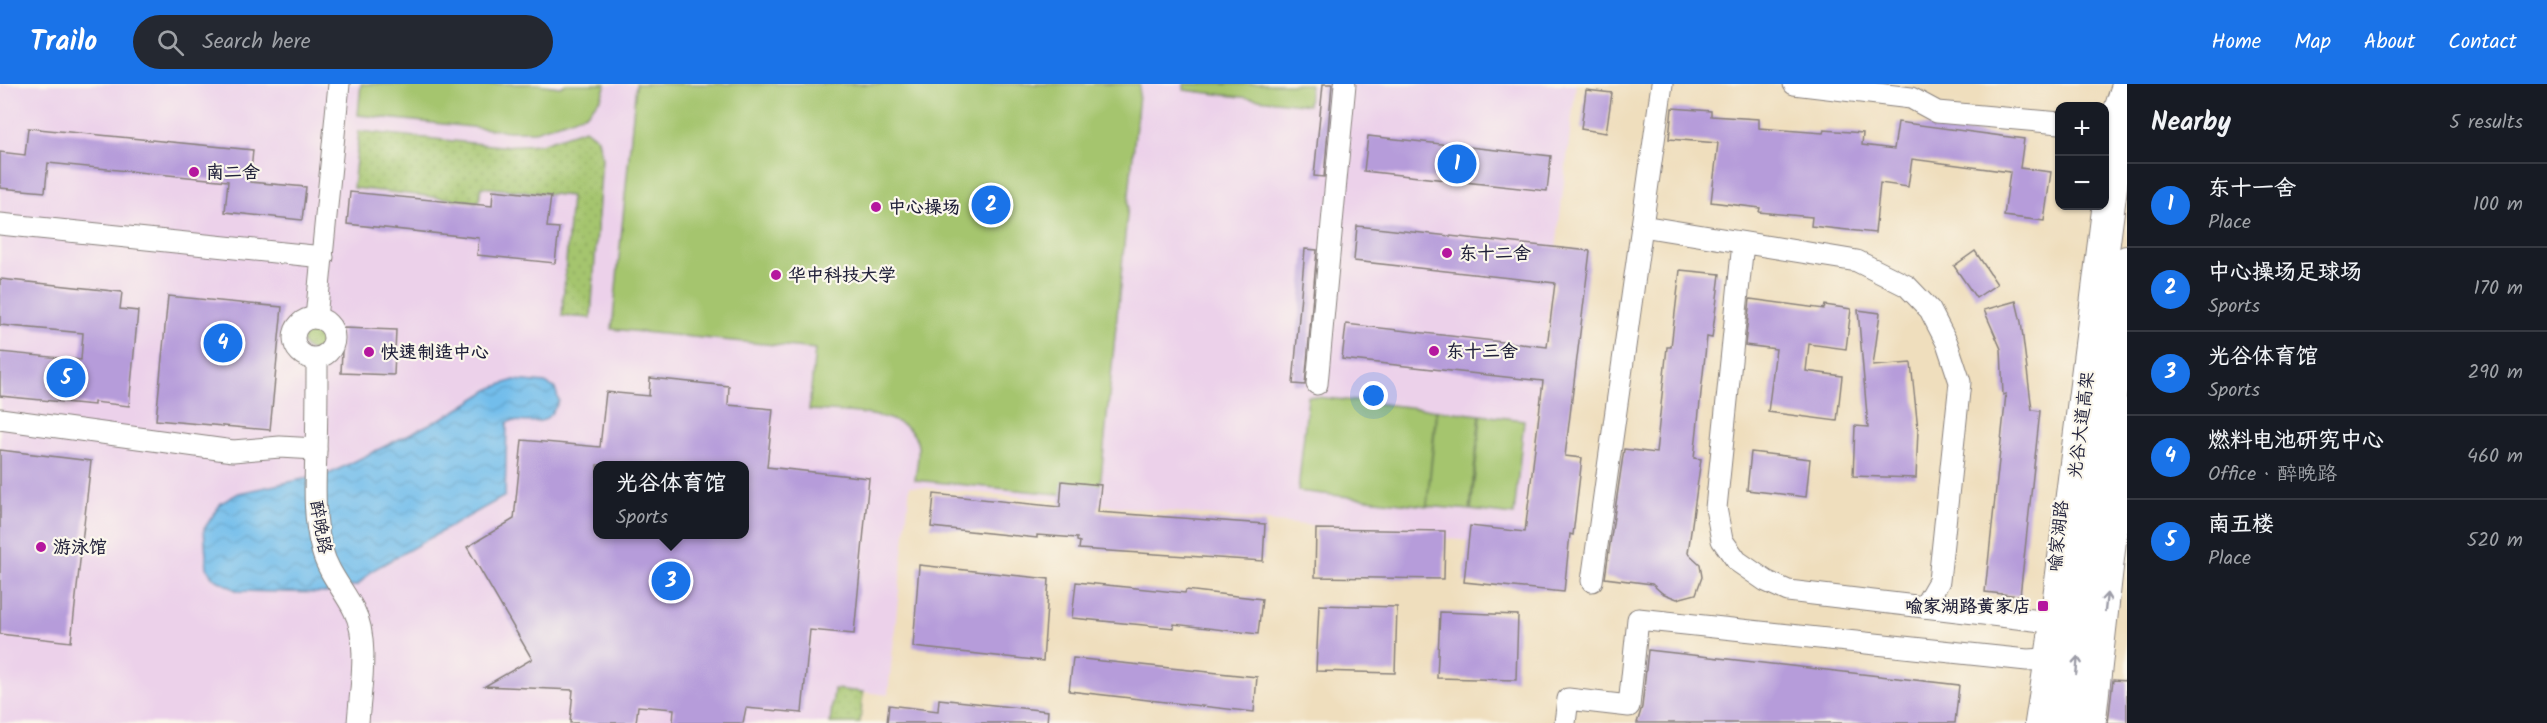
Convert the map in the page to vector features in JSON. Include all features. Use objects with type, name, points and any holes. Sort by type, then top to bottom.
[{"type":"highway","name":"光谷大道高架","points":[[2040,723],[2053,645],[2118,123]]},
{"type":"highway","name":"光谷大道高架","points":[[2072,723],[2080,636],[2127,262]]},
{"type":"main road","points":[[2109,141],[2118,123],[2126,84]]},
{"type":"main road","name":"喻家湖路","points":[[2040,723],[2094,210]]},
{"type":"main road","points":[[2092,723],[2127,412]]},
{"type":"street","points":[[316,318],[339,84]]},
{"type":"street","points":[[1317,384],[1346,84]]},
{"type":"street","points":[[1592,581],[1662,84]]},
{"type":"street","points":[[1794,84],[1911,98],[1937,112],[2055,123]]},
{"type":"street","points":[[0,224],[323,257]]},
{"type":"street","points":[[1642,226],[1857,261],[1907,286],[1930,310],[1947,343],[1960,382],[1939,581],[1924,607]]},
{"type":"street","points":[[1743,243],[1716,508],[1722,540],[1737,561],[1766,581],[1788,591],[2049,622]]},
{"type":"street","points":[[316,318],[328,323],[332,328],[335,341],[329,353],[317,359],[305,357],[300,353],[296,348],[294,336],[304,321],[316,318]]},
{"type":"street","name":"醉晚路","points":[[317,359],[315,486],[322,550],[360,626],[362,668],[358,723]]},
{"type":"street","points":[[0,419],[233,451],[280,447],[316,449]]},
{"type":"street","points":[[1565,723],[1568,699],[1629,706],[1638,619],[2027,660],[2045,659]]},
{"type":"shaded area","name":"华中科技大学","points":[[0,84],[1576,84],[1520,546],[910,486],[888,695],[863,692],[860,723],[0,723]]},
{"type":"green space","points":[[361,84],[537,84],[560,87],[566,84],[606,84],[601,98],[586,114],[535,131],[509,131],[358,115]]},
{"type":"green space","name":"中心操场","points":[[636,84],[1140,84],[1099,498],[915,480],[918,447],[914,435],[904,425],[873,415],[809,410],[815,349],[612,329]]},
{"type":"green space","points":[[1184,84],[1310,84],[1308,105],[1184,90]]},
{"type":"green space","points":[[585,129],[598,139],[602,158],[591,318],[562,316],[571,196],[481,187],[479,202],[353,188],[359,131],[501,146],[540,144]]},
{"type":"green space","points":[[314,327],[322,331],[326,339],[322,347],[314,351],[306,347],[302,339],[306,331]]},
{"type":"green space","points":[[1308,396],[1436,410],[1427,506],[1298,491]]},
{"type":"green space","points":[[1437,410],[1480,415],[1470,510],[1427,506]]},
{"type":"green space","points":[[1481,415],[1524,420],[1514,515],[1471,510]]},
{"type":"green space","points":[[834,689],[863,692],[860,723],[830,723]]},
{"type":"water","points":[[514,380],[545,383],[555,388],[559,401],[545,419],[535,422],[511,421],[507,423],[505,496],[371,571],[358,585],[326,593],[238,591],[213,578],[207,568],[204,529],[221,503],[239,493],[331,473],[454,412],[492,388]]},
{"type":"building","points":[[1323,84],[1332,84],[1324,177],[1314,176]]},
{"type":"building","points":[[1586,90],[1612,93],[1606,133],[1581,129]]},
{"type":"building","points":[[1672,108],[1711,111],[1711,116],[1759,119],[1759,128],[1823,133],[1824,130],[1863,133],[1862,145],[1894,149],[1898,122],[2024,139],[2020,168],[2051,172],[2044,221],[2004,216],[2010,172],[1912,159],[1908,187],[1880,183],[1875,233],[1811,226],[1812,217],[1759,212],[1760,208],[1711,202],[1718,143],[1669,139]]},
{"type":"building","name":"南二舍","points":[[28,128],[253,150],[250,182],[306,187],[302,220],[225,212],[228,181],[48,163],[45,192],[0,188],[0,152],[25,155]]},
{"type":"building","points":[[1368,136],[1551,156],[1547,191],[1364,171]]},
{"type":"building","points":[[493,190],[551,196],[547,227],[559,228],[555,263],[477,255],[479,238],[347,224],[350,192],[492,206]]},
{"type":"building","points":[[1357,226],[1590,251],[1565,456],[1582,458],[1564,592],[1464,582],[1470,526],[1525,532],[1543,381],[1342,359],[1346,324],[1547,347],[1555,283],[1354,261]]},
{"type":"building","points":[[1305,249],[1317,250],[1305,385],[1293,384]]},
{"type":"building","points":[[1975,251],[1997,284],[1976,298],[1954,266]]},
{"type":"building","points":[[1680,270],[1720,274],[1712,338],[1707,337],[1694,458],[1701,459],[1688,553],[1700,564],[1702,577],[1696,594],[1677,599],[1662,593],[1652,584],[1605,578],[1624,449],[1656,453],[1667,347],[1671,347]]},
{"type":"building","points":[[0,279],[122,292],[120,309],[138,311],[129,406],[0,396],[0,352],[81,360],[83,333],[0,325]]},
{"type":"building","points":[[168,296],[282,307],[270,430],[156,420]]},
{"type":"building","points":[[1750,299],[1824,309],[1825,305],[1851,309],[1846,349],[1809,344],[1806,371],[1842,376],[1837,421],[1768,412],[1776,349],[1745,345]]},
{"type":"building","points":[[2016,301],[2021,322],[2032,410],[2040,411],[2020,596],[1985,592],[2006,394],[2003,395],[2001,349],[1984,310]]},
{"type":"building","points":[[1858,310],[1880,313],[1873,366],[1911,363],[1918,429],[1916,478],[1853,476],[1855,426],[1868,427]]},
{"type":"building","name":"快速制造中心","points":[[343,328],[396,330],[394,375],[341,373]]},
{"type":"building","points":[[650,378],[729,386],[728,405],[773,409],[767,467],[869,478],[854,634],[810,630],[802,713],[746,708],[743,723],[673,723],[674,709],[638,706],[636,723],[570,723],[573,690],[485,686],[532,659],[467,547],[514,519],[522,440],[600,447],[606,392],[649,396]]},
{"type":"building","name":"游泳馆","points":[[0,450],[91,461],[71,642],[0,634]]},
{"type":"building","points":[[1751,452],[1810,459],[1806,497],[1747,490]]},
{"type":"building","points":[[1062,481],[1101,485],[1098,512],[1265,524],[1263,561],[1079,549],[1080,542],[1077,538],[1037,535],[1037,538],[931,527],[934,494],[1060,507]]},
{"type":"building","points":[[1316,529],[1445,531],[1444,579],[1315,577]]},
{"type":"building","points":[[919,565],[1049,579],[1043,661],[913,647]]},
{"type":"building","points":[[1076,582],[1185,593],[1186,590],[1262,599],[1258,634],[1174,624],[1174,628],[1072,618]]},
{"type":"building","points":[[1319,605],[1397,607],[1395,673],[1316,671]]},
{"type":"building","points":[[1440,612],[1518,615],[1516,680],[1437,678]]},
{"type":"building","points":[[1648,650],[1959,685],[1955,723],[1637,723],[1642,707]]},
{"type":"building","points":[[1073,658],[1257,677],[1254,712],[1069,691]]},
{"type":"building","points":[[2113,680],[2127,681],[2127,723],[2108,723]]},
{"type":"building","points":[[939,699],[1048,711],[1047,723],[887,723],[889,705],[938,711]]},
{"type":"place","name":"东十一舍","points":[[1457,164]]},
{"type":"place","name":"南二舍","points":[[194,172]]},
{"type":"place","name":"中心操场足球场","points":[[991,205]]},
{"type":"place","name":"中心操场","points":[[876,207]]},
{"type":"place","name":"东十二舍","points":[[1447,253]]},
{"type":"place","name":"华中科技大学","points":[[776,275]]},
{"type":"place","name":"燃料电池研究中心","points":[[223,343]]},
{"type":"place","name":"东十三舍","points":[[1434,351]]},
{"type":"place","name":"快速制造中心","points":[[369,352]]},
{"type":"place","name":"南五楼","points":[[66,378]]},
{"type":"place","name":"游泳馆","points":[[41,547]]},
{"type":"place","name":"光谷体育馆","points":[[671,581]]},
{"type":"place","name":"喻家湖路黄家店","points":[[2043,606]]}]
